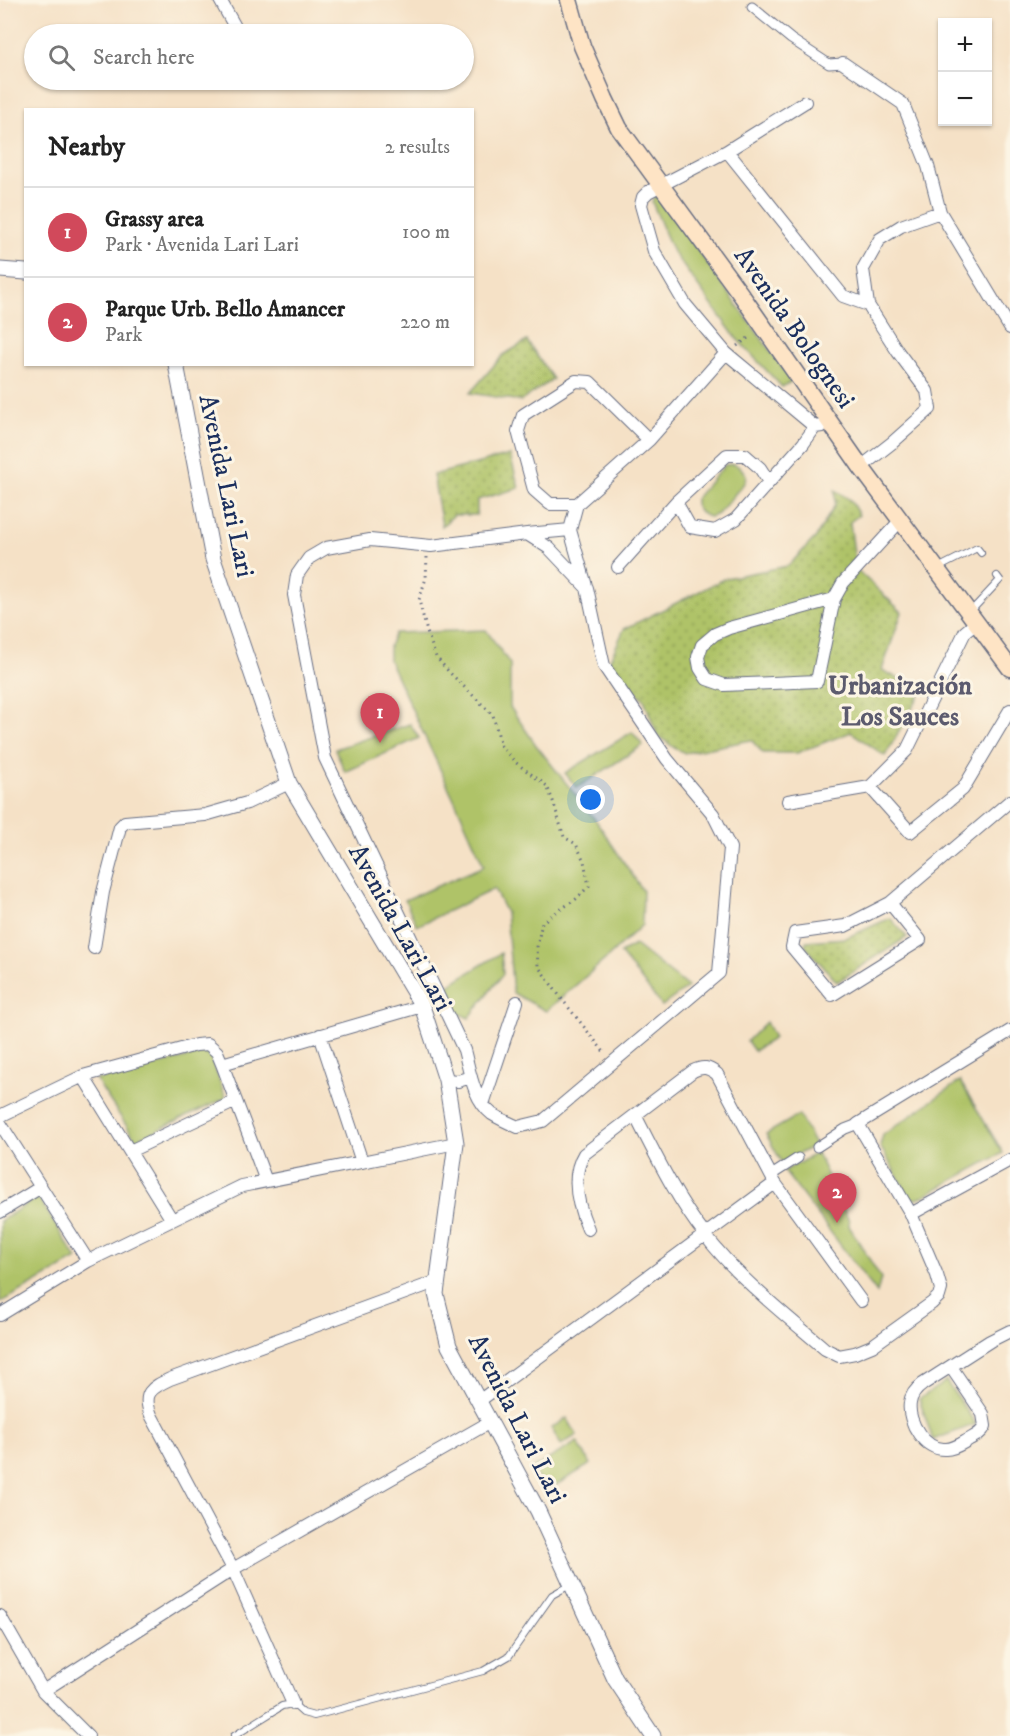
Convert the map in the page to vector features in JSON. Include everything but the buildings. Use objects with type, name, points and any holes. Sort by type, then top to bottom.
[{"type":"main road","name":"Avenida Bolognesi","points":[[569,0],[582,46],[620,128],[764,328],[822,424],[861,467],[1010,668]]},
{"type":"street","points":[[220,0],[233,24]]},
{"type":"street","points":[[752,7],[791,39],[829,64],[843,63],[903,104],[928,166],[940,212],[1010,328]]},
{"type":"street","points":[[676,502],[690,526],[715,531],[736,519],[822,424],[726,353],[685,304],[654,251],[641,205],[643,197],[648,192],[727,151],[805,102]]},
{"type":"street","points":[[727,151],[843,296],[868,305]]},
{"type":"street","points":[[861,467],[930,409],[927,391],[898,352],[868,305],[863,269],[880,239],[901,226],[940,212]]},
{"type":"street","points":[[0,270],[24,272]]},
{"type":"street","points":[[570,530],[427,546],[370,540],[326,548],[309,558],[297,575],[294,595],[325,758],[464,1050],[478,1099],[492,1113],[518,1127],[543,1121],[719,973],[730,849],[713,814],[667,759],[604,666],[570,530],[577,504],[649,440],[726,353]]},
{"type":"street","name":"Avenida Lari Lari","points":[[176,366],[213,559],[290,783],[422,1006],[446,1080],[456,1143],[436,1294],[449,1346],[538,1510],[615,1679],[653,1736]]},
{"type":"street","points":[[577,504],[550,504],[534,490],[518,431],[523,415],[576,381],[590,382],[649,440]]},
{"type":"street","points":[[618,567],[676,502],[727,455],[745,455],[760,468],[769,482]]},
{"type":"street","points":[[834,599],[729,628],[715,634],[702,645],[698,657],[700,668],[707,679],[724,686],[817,681],[834,599],[843,583],[900,521]]},
{"type":"street","points":[[527,534],[549,548],[586,588]]},
{"type":"street","points":[[788,801],[870,787],[907,750],[973,619]]},
{"type":"street","points":[[870,787],[910,832],[963,789],[1010,710]]},
{"type":"street","points":[[94,948],[103,892],[120,827],[125,822],[205,815],[246,803],[290,783]]},
{"type":"street","points":[[890,903],[920,940],[832,995],[792,947],[795,933],[845,926],[890,903],[1010,801]]},
{"type":"street","points":[[483,1104],[517,1002]]},
{"type":"street","points":[[222,1064],[422,1006]]},
{"type":"street","points":[[817,1147],[1010,1031]]},
{"type":"street","points":[[320,1035],[362,1162]]},
{"type":"street","points":[[0,1116],[83,1076],[203,1043],[208,1044],[217,1052],[266,1181]]},
{"type":"street","points":[[588,1229],[579,1208],[577,1180],[579,1162],[584,1154],[693,1071],[705,1067],[717,1074],[772,1180],[861,1301]]},
{"type":"street","points":[[83,1076],[172,1220]]},
{"type":"street","points":[[446,1080],[458,1081],[471,1077]]},
{"type":"street","points":[[130,1151],[236,1101]]},
{"type":"street","points":[[635,1115],[672,1186],[705,1235],[745,1278],[825,1349],[839,1356],[872,1346],[932,1303],[941,1293],[937,1275],[911,1214],[858,1124]]},
{"type":"street","points":[[0,1123],[88,1261]]},
{"type":"street","points":[[0,1315],[88,1261],[242,1185],[456,1143]]},
{"type":"street","points":[[479,1401],[705,1235],[798,1158]]},
{"type":"street","points":[[911,1214],[1010,1160]]},
{"type":"street","points":[[0,1212],[41,1187]]},
{"type":"street","points":[[293,1704],[233,1569],[151,1415],[147,1404],[148,1394],[156,1386],[170,1379],[438,1281]]},
{"type":"street","points":[[951,1367],[980,1408],[985,1419],[985,1426],[978,1435],[944,1450],[930,1446],[911,1419],[912,1396],[916,1389],[990,1341],[1010,1331]]},
{"type":"street","points":[[43,1691],[233,1569],[490,1422]]},
{"type":"street","points":[[0,1616],[43,1691],[88,1736]]},
{"type":"lane","points":[[936,569],[977,548],[981,554]]},
{"type":"lane","points":[[973,619],[1000,580],[997,576]]},
{"type":"lane","points":[[234,1736],[282,1706],[293,1704],[303,1713],[314,1716],[483,1671],[509,1656],[552,1595],[571,1584]]},
{"type":"path","points":[[726,353],[764,328]]},
{"type":"path","points":[[427,546],[426,578],[419,600],[436,657],[493,715],[501,746],[516,762],[547,786],[564,837],[576,844],[584,861],[589,886],[576,899],[542,922],[537,947],[538,966],[613,1062]]},
{"type":"green space","points":[[656,192],[792,381],[782,387],[736,338],[673,252],[652,202]]},
{"type":"green space","points":[[527,341],[553,379],[521,401],[470,393],[503,355]]},
{"type":"green space","points":[[510,455],[519,488],[477,500],[477,515],[454,515],[442,526],[433,475]]},
{"type":"green space","points":[[734,464],[746,475],[745,482],[718,514],[710,517],[704,515],[697,509],[695,499],[725,465]]},
{"type":"green space","points":[[835,490],[850,500],[859,515],[850,522],[856,569],[902,612],[882,670],[922,691],[885,756],[851,732],[797,753],[763,753],[751,740],[685,753],[676,749],[657,735],[644,699],[623,680],[609,662],[624,629],[726,578],[788,566],[816,537],[835,505]]},
{"type":"green space","points":[[486,630],[510,664],[510,707],[536,745],[597,822],[643,891],[642,925],[546,1011],[513,993],[506,913],[494,889],[417,926],[405,900],[484,866],[389,660],[389,646],[395,633]]},
{"type":"green space","points":[[410,724],[419,738],[345,772],[335,749]]},
{"type":"green space","points":[[632,732],[643,745],[577,788],[565,773]]},
{"type":"green space","points":[[890,918],[907,937],[837,982],[805,946],[806,941],[846,938]]},
{"type":"green space","points":[[635,945],[688,987],[662,1006],[620,953]]},
{"type":"green space","points":[[501,953],[503,974],[469,1018],[458,1013],[445,987]]},
{"type":"green space","points":[[766,1022],[774,1038],[754,1051],[747,1041]]},
{"type":"green space","points":[[205,1053],[211,1058],[226,1098],[136,1140],[96,1080]]},
{"type":"green space","points":[[960,1081],[1003,1153],[918,1199],[910,1198],[880,1146],[883,1135]]},
{"type":"green space","points":[[799,1115],[815,1145],[782,1163],[766,1134]]},
{"type":"green space","points":[[817,1153],[849,1221],[849,1226],[881,1278],[877,1293],[784,1171]]},
{"type":"green space","points":[[38,1197],[77,1259],[0,1303],[0,1221]]},
{"type":"green space","points":[[946,1381],[976,1424],[933,1440],[919,1399]]},
{"type":"green space","points":[[567,1418],[577,1435],[561,1445],[551,1428]]},
{"type":"green space","points":[[577,1442],[591,1464],[546,1491],[532,1469]]},
{"type":"place","name":"Grassy area","points":[[380,743]]},
{"type":"place","name":"Parque Urb. Bello Amancer","points":[[837,1223]]},
{"type":"district","name":"Urbanización Los Sauces","points":[[900,702]]}]
